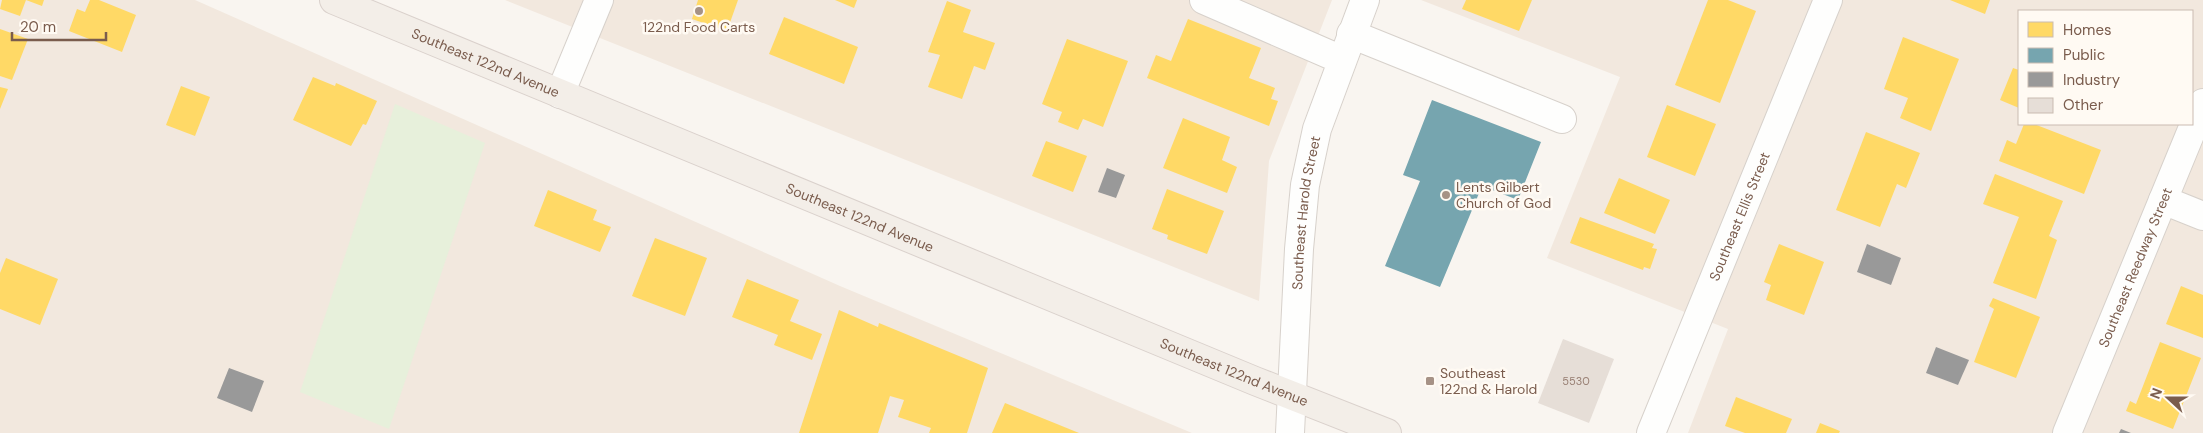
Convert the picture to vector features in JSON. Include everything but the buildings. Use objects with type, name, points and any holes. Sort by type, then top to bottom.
[{"type":"main road","name":"Southeast 122nd Avenue","points":[[334,0],[1292,396],[1387,433]]},
{"type":"street","points":[[560,94],[599,0]]},
{"type":"street","points":[[1204,0],[1342,60]]},
{"type":"street","name":"Southeast Harold Street","points":[[1290,433],[1299,249],[1305,185],[1317,129],[1365,0]]},
{"type":"street","name":"Southeast Ellis Street","points":[[1651,433],[1828,0]]},
{"type":"street","points":[[1351,34],[1562,119]]},
{"type":"street","name":"Southeast Reedway Street","points":[[2067,433],[2203,103]]},
{"type":"street","points":[[2163,200],[2203,216]]},
{"type":"shaded area","points":[[0,0],[195,0],[840,286],[1192,433],[0,433]]},
{"type":"shaded area","points":[[505,0],[1332,0],[1269,161],[1259,301]]},
{"type":"shaded area","points":[[1421,0],[2203,0],[2203,433],[1688,433],[1728,329],[1547,258],[1620,77]]},
{"type":"green space","points":[[395,104],[485,143],[389,429],[300,392]]},
{"type":"place","name":"122nd Food Carts","points":[[699,11]]},
{"type":"place","name":"Lents Gilbert Church of God","points":[[1446,195]]},
{"type":"place","name":"Southeast 122nd & Harold","points":[[1430,381]]}]
